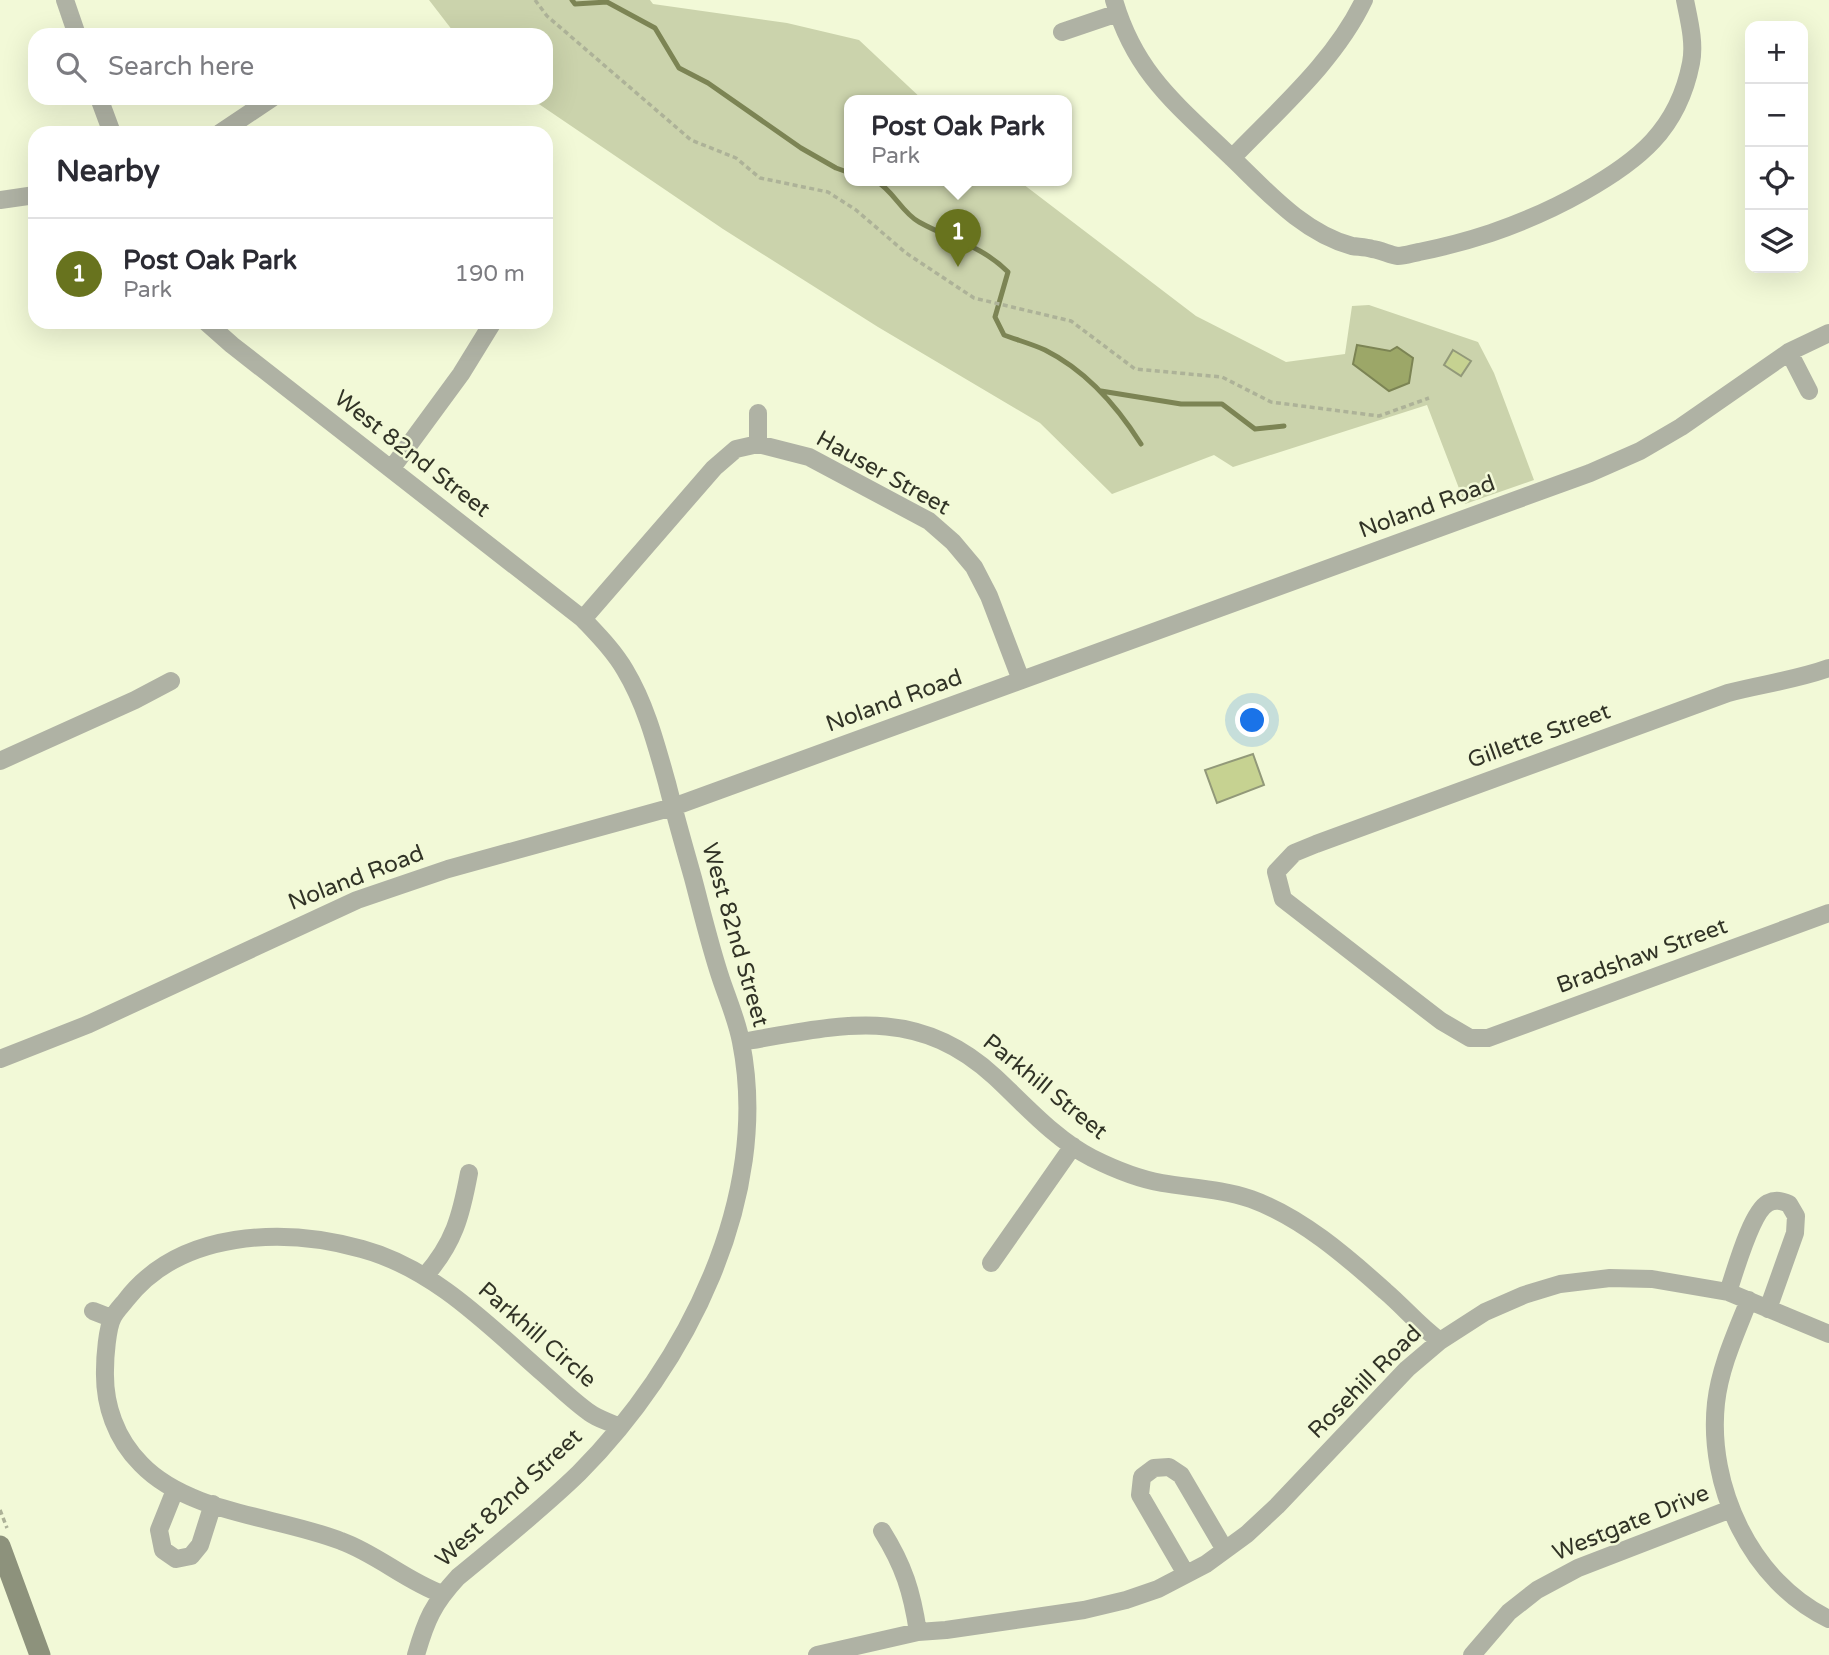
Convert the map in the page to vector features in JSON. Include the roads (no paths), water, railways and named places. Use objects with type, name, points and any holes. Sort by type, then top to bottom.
[{"type":"street","points":[[65,0],[75,28]]},
{"type":"street","points":[[1232,158],[1336,45],[1364,0]]},
{"type":"street","points":[[1062,32],[1116,7],[1129,43],[1163,92],[1301,221],[1350,245],[1399,256],[1457,244],[1514,226],[1569,200],[1638,158],[1656,139],[1678,105],[1691,62],[1686,0]]},
{"type":"street","points":[[102,105],[109,126]]},
{"type":"street","points":[[230,126],[262,105]]},
{"type":"street","points":[[0,200],[28,196]]},
{"type":"street","name":"West 82nd Street","points":[[215,329],[583,619],[610,649],[626,671],[650,723],[741,1042],[747,1102],[744,1148],[737,1191],[724,1244],[682,1338],[652,1387],[581,1471],[458,1577],[442,1594],[431,1609],[415,1655]]},
{"type":"street","points":[[392,468],[461,374],[489,329]]},
{"type":"street","name":"Noland Road","points":[[0,1059],[89,1024],[357,900],[447,869],[673,807],[1590,473],[1640,452],[1789,352],[1829,333]]},
{"type":"street","points":[[1789,352],[1809,391]]},
{"type":"street","points":[[583,619],[714,468],[736,449],[758,444],[758,413]]},
{"type":"street","name":"Hauser Street","points":[[758,444],[809,457],[929,521],[953,542],[974,567],[989,596],[1021,680]]},
{"type":"street","name":"Gillette Street","points":[[1470,1038],[1441,1021],[1283,900],[1276,872],[1294,853],[1316,844],[1728,693],[1760,684],[1787,681],[1829,668]]},
{"type":"street","points":[[0,761],[112,711],[171,681]]},
{"type":"street","name":"Bradshaw Street","points":[[1470,1038],[1488,1038],[1829,913]]},
{"type":"street","name":"Parkhill Street","points":[[741,1042],[847,1024],[878,1024],[928,1035],[955,1047],[982,1065],[1073,1146],[1091,1158],[1130,1174],[1159,1182],[1223,1192],[1279,1211],[1311,1231],[1351,1262],[1417,1324],[1440,1340]]},
{"type":"street","points":[[991,1263],[1073,1146]]},
{"type":"street","points":[[425,1276],[441,1257],[454,1234],[469,1173]]},
{"type":"street","points":[[1728,1292],[1756,1216],[1766,1204],[1778,1200],[1789,1204],[1796,1216],[1795,1233],[1768,1310]]},
{"type":"street","name":"Parkhill Circle","points":[[111,1318],[132,1292],[168,1263],[200,1249],[239,1240],[279,1236],[319,1239],[363,1249],[399,1262],[425,1276],[453,1296],[591,1414],[620,1427]]},
{"type":"street","name":"Rosehill Road","points":[[817,1655],[918,1632],[1084,1610],[1126,1600],[1186,1574],[1247,1534],[1278,1506],[1407,1369],[1440,1340],[1485,1311],[1524,1295],[1560,1284],[1611,1278],[1652,1279],[1728,1292],[1829,1334]]},
{"type":"street","points":[[1731,1509],[1717,1459],[1716,1402],[1719,1383],[1749,1300]]},
{"type":"street","points":[[93,1311],[111,1318],[104,1386],[113,1422],[127,1448],[156,1479],[191,1499],[289,1524],[342,1541],[373,1556],[419,1586],[442,1594]]},
{"type":"street","points":[[1186,1574],[1140,1495],[1142,1477],[1154,1468],[1169,1467],[1181,1475],[1225,1550]]},
{"type":"street","points":[[174,1490],[159,1530],[163,1550],[176,1559],[191,1556],[200,1545],[213,1504]]},
{"type":"street","name":"Westgate Drive","points":[[1472,1655],[1509,1612],[1537,1590],[1578,1568],[1731,1509],[1754,1553],[1773,1576],[1798,1599],[1829,1619]]},
{"type":"street","points":[[882,1531],[898,1556],[907,1577],[918,1632]]},
{"type":"street","points":[[0,1546],[40,1655]]},
{"type":"waterway","points":[[572,0],[575,4],[607,2],[655,28],[679,68],[708,83],[801,148],[844,171]]},
{"type":"waterway","points":[[883,186],[913,218],[987,255],[1008,272],[995,317],[1004,335],[1045,350],[1088,379],[1122,416],[1141,444]]},
{"type":"waterway","points":[[1101,391],[1181,404],[1222,404],[1255,429],[1284,426]]},
{"type":"place","name":"Post Oak Park","points":[[958,267]]}]
